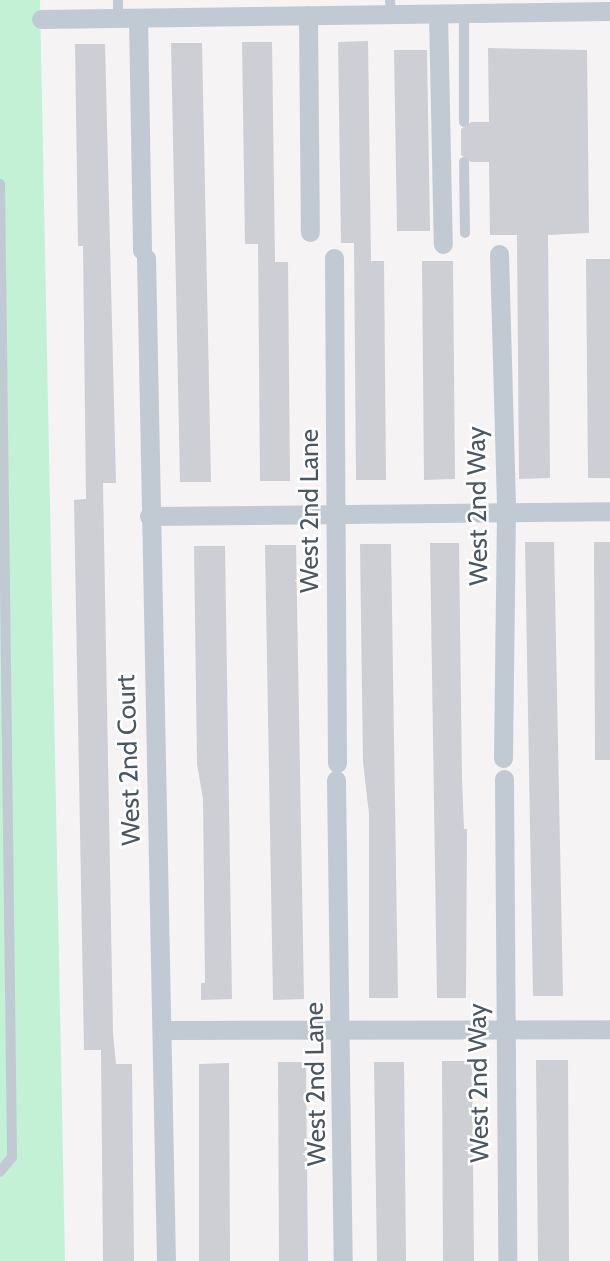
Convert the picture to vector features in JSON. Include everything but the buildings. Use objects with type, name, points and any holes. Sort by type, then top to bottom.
[{"type":"street","points":[[41,19],[118,9],[138,18],[308,15],[346,7],[391,7],[438,14],[610,11]]},
{"type":"street","points":[[438,14],[443,244]]},
{"type":"street","points":[[308,15],[310,232]]},
{"type":"street","name":"West 2nd Court","points":[[138,18],[163,1030],[166,1261]]},
{"type":"street","name":"West 2nd Way","points":[[499,254],[506,512],[503,758]]},
{"type":"street","name":"West 2nd Lane","points":[[334,258],[336,771],[342,1029],[343,1261]]},
{"type":"street","points":[[149,516],[610,511]]},
{"type":"street","name":"West 2nd Way","points":[[503,779],[507,1261]]},
{"type":"street","points":[[163,1030],[504,1032],[610,1029]]},
{"type":"lane","points":[[464,13],[464,122]]},
{"type":"lane","points":[[464,162],[465,233]]},
{"type":"lane","points":[[0,184],[12,1157],[0,1172]]},
{"type":"green space","points":[[0,0],[40,0],[65,1261],[0,1261]]}]
